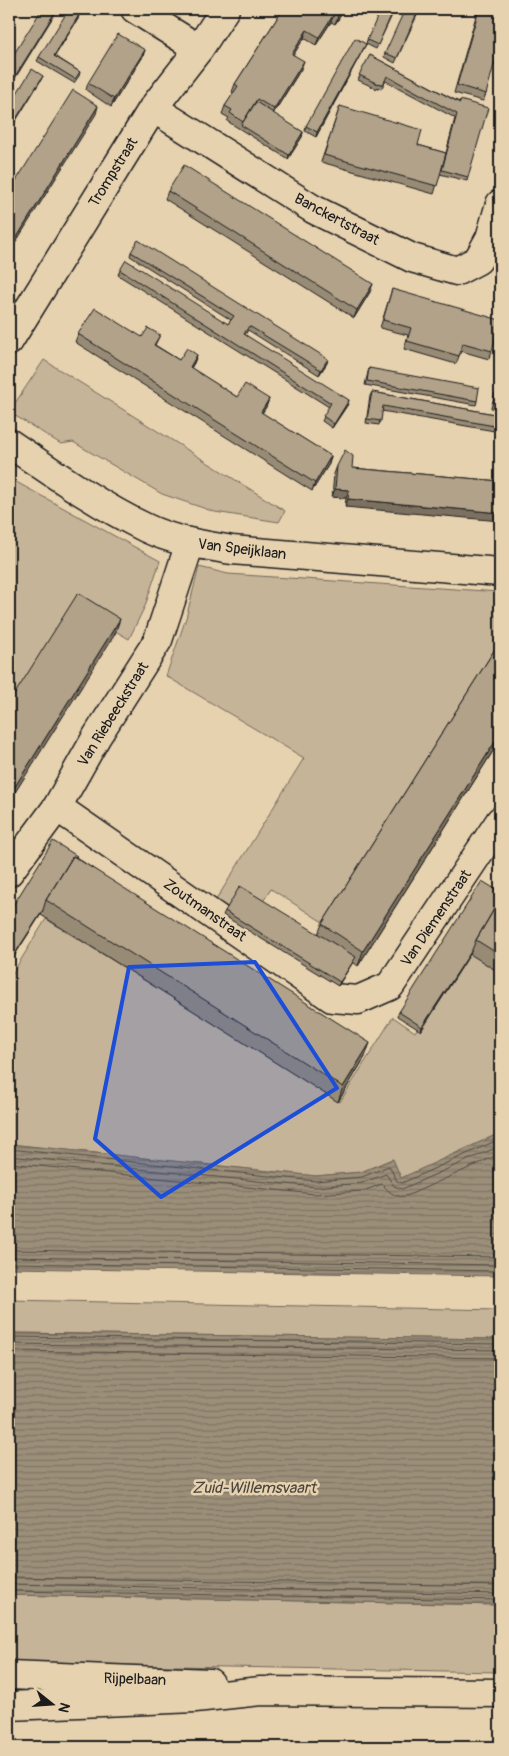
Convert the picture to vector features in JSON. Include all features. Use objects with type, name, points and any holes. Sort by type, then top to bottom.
[{"type":"street","points":[[135,9],[199,49]]},
{"type":"street","name":"Trompstraat","points":[[9,340],[153,108],[199,49],[225,9]]},
{"type":"street","name":"Banckertstraat","points":[[153,108],[313,209],[412,258],[456,271],[478,260],[490,238],[500,204]]},
{"type":"street","name":"Van Speijklaan","points":[[9,443],[84,492],[147,529],[190,543],[232,550],[500,572]]},
{"type":"street","name":"Van Riebeeckstraat","points":[[9,872],[57,807],[97,736],[158,640],[190,543]]},
{"type":"street","name":"Zoutmanstraat","points":[[57,807],[332,998],[358,1000]]},
{"type":"street","name":"Van Diemenstraat","points":[[358,1000],[390,986],[492,853],[500,821]]},
{"type":"street","name":"Rijpelbaan","points":[[9,1675],[196,1681],[261,1691]]},
{"type":"street","name":"Rijpelbaan","points":[[9,1706],[195,1698],[261,1691],[500,1693]]},
{"type":"highlighted area","points":[[255,962],[337,1088],[161,1197],[95,1139],[129,967]]},
{"type":"shaded area","points":[[44,360],[285,511],[279,522],[215,512],[162,494],[73,442],[61,444],[9,412]]},
{"type":"shaded area","points":[[9,478],[160,561],[145,606],[129,639],[71,605],[9,710]]},
{"type":"shaded area","points":[[199,567],[228,574],[500,592],[500,662],[332,928],[271,889],[246,928],[211,908],[304,758],[166,676],[186,618]]},
{"type":"shaded area","points":[[46,919],[340,1102],[393,1017],[415,1032],[474,945],[500,961],[500,1133],[401,1179],[392,1159],[361,1172],[316,1176],[9,1144],[9,979]]},
{"type":"shaded area","points":[[9,1300],[500,1310],[500,1339],[9,1333]]},
{"type":"shaded area","points":[[9,1595],[500,1605],[500,1672],[9,1663]]},
{"type":"water","points":[[500,1133],[500,1276],[9,1268],[9,1144],[316,1176],[361,1172],[393,1159],[401,1178]]},
{"type":"water","name":"Zuid-Willemsvaart","points":[[9,1333],[500,1339],[500,1605],[9,1595]]},
{"type":"building","points":[[42,9],[57,9],[9,86],[9,62]]},
{"type":"building","points":[[69,9],[79,15],[54,56],[80,72],[75,79],[39,57]]},
{"type":"building","points":[[283,9],[343,9],[338,16],[334,14],[319,37],[307,30],[292,54],[304,61],[274,109],[257,99],[243,122],[230,113],[232,110],[225,106],[238,86],[235,84]]},
{"type":"building","points":[[381,9],[394,9],[378,45],[367,40]]},
{"type":"building","points":[[405,9],[419,9],[397,58],[385,53]]},
{"type":"building","points":[[479,9],[500,9],[500,43],[486,94],[457,85]]},
{"type":"building","points":[[118,34],[145,50],[114,99],[88,83]]},
{"type":"building","points":[[355,38],[366,44],[317,132],[306,126]]},
{"type":"building","points":[[370,55],[460,103],[460,100],[488,108],[468,177],[442,170],[457,114],[387,76],[383,85],[359,75]]},
{"type":"building","points":[[32,69],[43,76],[9,130],[9,106]]},
{"type":"building","points":[[73,90],[98,106],[9,250],[9,192]]},
{"type":"building","points":[[256,102],[303,132],[289,155],[241,125]]},
{"type":"building","points":[[340,106],[422,130],[418,145],[446,153],[437,186],[324,155]]},
{"type":"building","points":[[184,165],[373,284],[357,310],[168,191]]},
{"type":"building","points":[[138,240],[328,359],[321,370],[249,326],[244,334],[349,400],[334,424],[323,416],[331,403],[120,270],[126,260],[228,324],[234,316],[131,252]]},
{"type":"building","points":[[392,289],[500,320],[492,351],[463,343],[459,356],[407,341],[411,328],[383,320]]},
{"type":"building","points":[[95,308],[142,337],[148,328],[160,335],[154,345],[179,360],[187,348],[197,355],[190,367],[237,397],[245,384],[269,399],[261,412],[331,456],[315,483],[78,334]]},
{"type":"building","points":[[369,368],[479,388],[477,401],[367,381]]},
{"type":"building","points":[[372,392],[500,415],[500,427],[383,406],[381,421],[367,419]]},
{"type":"building","points":[[495,393],[500,394],[500,405],[493,404]]},
{"type":"building","points":[[345,450],[353,456],[352,468],[500,481],[500,513],[348,499],[349,490],[335,489],[337,466]]},
{"type":"building","points":[[78,593],[120,619],[9,796],[9,703]]},
{"type":"building","points":[[500,641],[500,734],[363,951],[322,924]]},
{"type":"building","points":[[53,841],[77,856],[73,856],[46,900],[43,910],[9,963],[9,912]]},
{"type":"building","points":[[73,856],[370,1043],[343,1087],[46,900]]},
{"type":"building","points":[[482,881],[500,892],[500,899],[472,950],[422,1027],[399,1012]]},
{"type":"building","points":[[240,886],[356,957],[340,982],[225,911]]},
{"type":"building","points":[[500,899],[500,955],[476,940]]}]
